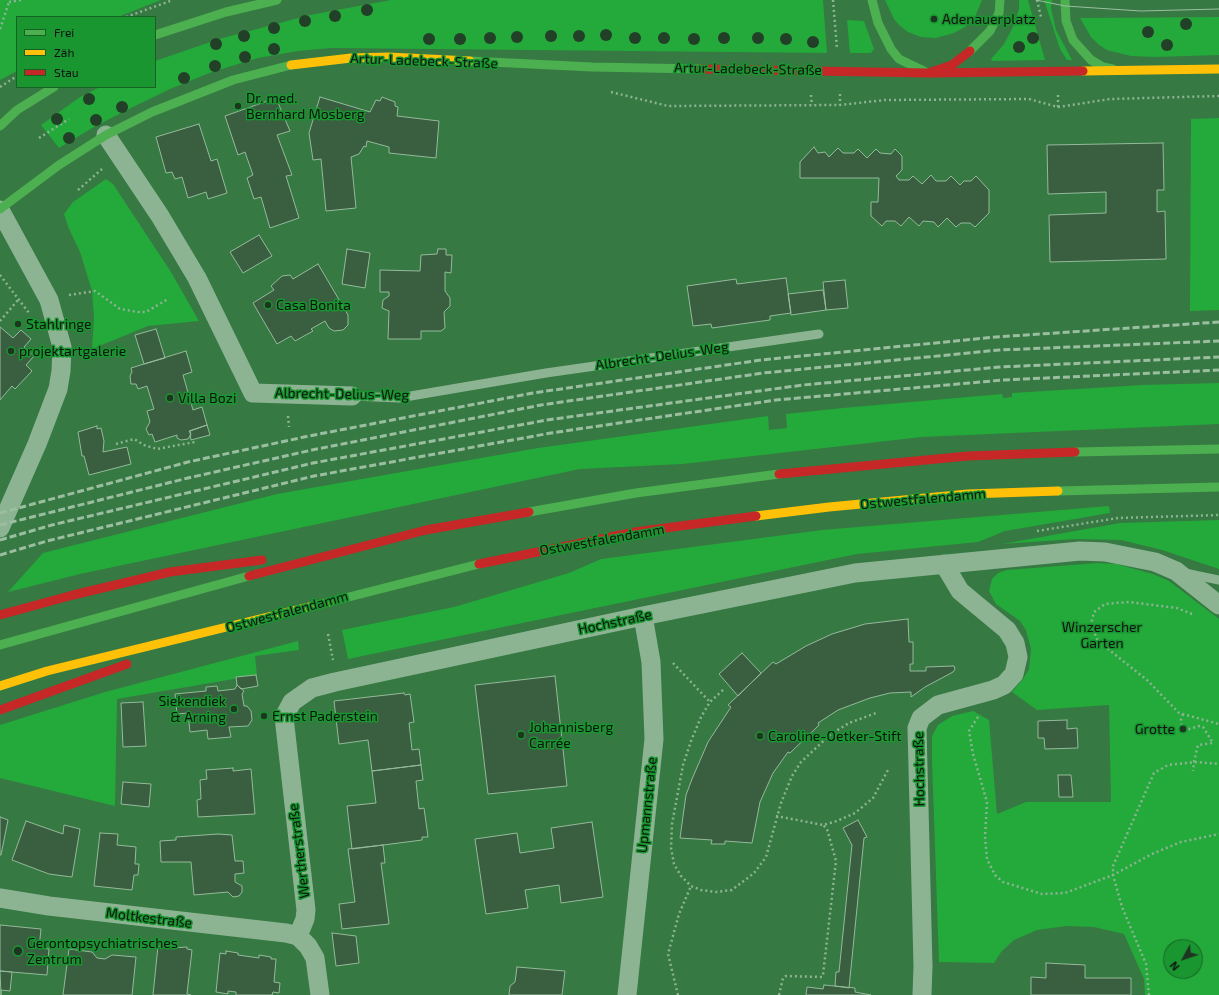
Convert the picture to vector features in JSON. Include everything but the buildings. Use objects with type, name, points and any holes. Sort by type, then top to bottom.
[{"type":"main road","points":[[156,35],[226,12],[276,0]]},
{"type":"main road","points":[[872,0],[878,24],[891,50],[899,59],[928,73],[1219,69]]},
{"type":"main road","points":[[928,73],[952,65],[967,55],[990,30],[999,13],[1000,0]]},
{"type":"main road","points":[[1065,0],[1066,21],[1074,40],[1082,51],[1103,67],[1124,71]]},
{"type":"main road","name":"Artur-Ladebeck-Straße","points":[[0,209],[59,165],[106,135],[152,112],[234,80],[284,66],[351,58],[388,58],[592,67],[928,73]]},
{"type":"main road","points":[[0,126],[17,110],[52,88]]},
{"type":"main road","points":[[0,645],[63,626],[340,550],[426,530],[538,509],[636,493],[813,470],[968,456],[1099,450],[1219,449]]},
{"type":"main road","name":"Ostwestfalendamm","points":[[0,686],[47,671],[215,631],[456,569],[635,532],[829,508],[968,494],[1219,487]]},
{"type":"main road","points":[[0,616],[73,595],[170,572],[340,550]]},
{"type":"main road","points":[[148,656],[215,631]]},
{"type":"main road","points":[[0,710],[133,662]]},
{"type":"street","name":"Albrecht-Delius-Weg","points":[[106,135],[160,216],[197,278],[253,393],[352,396]]},
{"type":"street","points":[[0,209],[49,300],[62,347],[61,371],[58,389],[37,444],[0,528]]},
{"type":"street","name":"Hochstraße","points":[[292,702],[312,688],[327,683],[855,573],[1080,551],[1105,552],[1155,562],[1176,572],[1216,603]]},
{"type":"street","name":"Hochstraße","points":[[922,995],[924,966],[917,728],[921,718],[938,705],[1004,686],[1014,674],[1018,657],[1015,643],[1007,630],[960,591],[944,564]]},
{"type":"street","name":"Upmannstraße","points":[[628,995],[654,739],[651,662],[643,616]]},
{"type":"street","name":"Wertherstraße","points":[[292,702],[284,717],[284,726],[306,910],[305,919],[298,936]]},
{"type":"street","name":"Moltkestraße","points":[[0,898],[57,907],[286,933],[298,936]]},
{"type":"street","points":[[298,936],[308,946],[315,958],[320,995]]},
{"type":"lane","name":"Albrecht-Delius-Weg","points":[[352,396],[399,398],[554,372],[819,334]]},
{"type":"lane","name":"Hochstraße","points":[[1176,572],[1219,580]]},
{"type":"path","points":[[0,29],[9,1],[21,0]]},
{"type":"path","points":[[129,16],[173,0]]},
{"type":"path","points":[[833,0],[837,53]]},
{"type":"path","points":[[1037,0],[1042,21]]},
{"type":"path","points":[[0,87],[16,77]]},
{"type":"path","points":[[610,92],[668,106],[840,105],[886,100],[1029,99],[1058,107],[1110,99],[1219,96]]},
{"type":"path","points":[[39,138],[69,119]]},
{"type":"path","points":[[78,190],[119,153]]},
{"type":"path","points":[[90,291],[95,291],[120,309],[129,312],[146,312],[168,300]]},
{"type":"path","points":[[0,321],[18,300]]},
{"type":"path","points":[[287,411],[289,427]]},
{"type":"path","points":[[116,444],[134,439],[144,445],[157,449],[195,442]]},
{"type":"path","points":[[1033,532],[1118,518],[1219,515]]},
{"type":"path","points":[[1216,603],[1199,617],[1177,608],[1129,602],[1105,604],[1094,612],[1091,624],[1098,641],[1147,680],[1179,713],[1219,724]]},
{"type":"path","points":[[328,634],[333,660]]},
{"type":"path","points":[[723,690],[710,702],[700,717],[683,765],[672,824],[670,848],[674,864],[681,876],[691,886],[702,890],[716,892],[732,890],[742,884],[754,873],[766,857],[771,844],[776,816],[792,776],[814,749],[831,734],[849,723],[876,714]]},
{"type":"path","points":[[700,691],[710,702]]},
{"type":"path","points":[[1183,714],[1181,720],[1182,727],[1190,729],[1199,726],[1203,727],[1212,743],[1198,745],[1193,771]]},
{"type":"path","points":[[971,745],[987,802],[984,837],[987,859],[994,875],[1003,882],[1042,894],[1055,894],[1075,890],[1113,874],[1152,854],[1180,842],[1219,834]]},
{"type":"path","points":[[1149,995],[1146,964],[1129,926],[1113,874],[1113,866],[1154,773],[1168,765],[1194,762],[1219,764]]},
{"type":"path","points":[[776,816],[823,825],[851,815],[864,807],[873,798],[888,770]]},
{"type":"path","points":[[780,995],[783,978],[786,976],[822,977],[823,975],[836,861],[827,829],[823,825]]},
{"type":"path","points":[[678,995],[668,954],[679,914],[691,886]]},
{"type":"green space","points":[[0,0],[161,0],[121,16],[16,16],[16,72],[0,80]]},
{"type":"green space","points":[[391,0],[823,0],[827,53],[331,48],[298,51],[258,58],[212,72],[170,89],[94,127],[59,148],[41,125],[80,97],[98,88],[156,88],[156,61],[219,39],[310,15]]},
{"type":"green space","name":"Adenauerplatz","points":[[885,0],[982,0],[974,19],[965,27],[954,33],[936,38],[921,37],[908,32],[894,19]]},
{"type":"green space","points":[[1019,0],[1028,0],[1045,60],[992,61],[991,59],[1004,44],[1014,25],[1019,9]]},
{"type":"green space","points":[[1044,0],[1052,0],[1051,8],[1056,30],[1072,60],[1067,60],[1060,49]]},
{"type":"green space","points":[[1219,17],[1219,55],[1155,57],[1131,56],[1107,50],[1091,37],[1080,18]]},
{"type":"green space","points":[[847,20],[864,21],[874,49],[871,53],[850,53]]},
{"type":"green space","points":[[1219,118],[1219,310],[1190,311],[1191,119]]},
{"type":"green space","points":[[106,179],[113,184],[171,272],[199,321],[148,326],[92,349],[94,317],[92,291],[80,252],[69,229],[64,214],[73,202]]},
{"type":"green space","points":[[1219,383],[1219,424],[922,437],[682,464],[580,469],[80,574],[8,592],[43,553],[277,494],[538,448],[768,416],[769,430],[787,428],[786,414],[843,408],[1002,394],[1003,398],[1012,397],[1012,393],[1143,385]]},
{"type":"green space","points":[[1109,506],[1110,513],[1005,531],[978,542],[857,554],[348,659],[342,630],[454,607],[569,573],[601,559],[822,530]]},
{"type":"green space","points":[[1219,520],[1219,569],[1162,550],[1121,540],[1075,539],[1002,544],[1120,523]]},
{"type":"green space","name":"Winzerscher Garten","points":[[1098,563],[1116,564],[1153,574],[1169,581],[1219,619],[1219,995],[1145,995],[1144,979],[1124,934],[1094,927],[1066,926],[1037,930],[1014,940],[1001,952],[994,963],[939,962],[932,760],[932,736],[938,725],[952,716],[973,711],[989,720],[997,814],[1026,802],[1111,802],[1109,705],[1037,710],[1012,692],[1029,669],[1031,649],[1026,630],[1020,621],[996,604],[989,591],[992,579],[998,573],[1007,570]]},
{"type":"green space","points":[[298,641],[299,650],[255,656],[257,675],[117,699],[115,806],[0,778],[0,725],[105,692]]},
{"type":"tram line","points":[[1036,0],[1065,6],[1141,11],[1219,9]]},
{"type":"railway","points":[[0,513],[188,462],[309,436],[533,393],[761,360],[996,337],[1219,322]]},
{"type":"railway","points":[[0,525],[188,478],[312,450],[541,405],[763,373],[999,350],[1219,341]]},
{"type":"railway","points":[[0,540],[52,525],[313,463],[547,420],[803,385],[1000,367],[1219,357]]},
{"type":"railway","points":[[0,555],[47,541],[314,476],[551,433],[776,400],[1003,380],[1219,370]]},
{"type":"traffic: fast","points":[[156,35],[226,12],[277,0]]},
{"type":"traffic: fast","points":[[872,0],[878,23],[891,49],[899,59],[924,71]]},
{"type":"traffic: fast","points":[[970,51],[990,31],[999,13],[1000,0]]},
{"type":"traffic: fast","points":[[1065,0],[1066,21],[1073,40],[1091,60],[1103,67],[1113,69]]},
{"type":"traffic: fast","points":[[470,61],[592,67],[700,69]]},
{"type":"traffic: fast","points":[[0,209],[59,165],[106,135],[152,112],[233,80],[291,65]]},
{"type":"traffic: fast","points":[[0,126],[17,110],[52,88]]},
{"type":"traffic: fast","points":[[1075,452],[1219,449]]},
{"type":"traffic: fast","points":[[529,512],[636,493],[779,474]]},
{"type":"traffic: fast","points":[[1058,491],[1219,487]]},
{"type":"traffic: fast","points":[[329,602],[479,564]]},
{"type":"traffic: fast","points":[[0,645],[249,576]]},
{"type":"traffic: slow","points":[[291,65],[351,58],[388,57],[470,61]]},
{"type":"traffic: slow","points":[[1083,71],[1219,69]]},
{"type":"traffic: slow","points":[[756,516],[829,507],[968,494],[1058,491]]},
{"type":"traffic: slow","points":[[0,686],[47,671],[329,602]]},
{"type":"traffic: jam","points":[[700,69],[928,73],[952,65],[970,51]]},
{"type":"traffic: jam","points":[[930,73],[1083,71]]},
{"type":"traffic: jam","points":[[779,474],[968,456],[1075,452]]},
{"type":"traffic: jam","points":[[249,576],[426,530],[529,512]]},
{"type":"traffic: jam","points":[[479,564],[635,532],[756,516]]},
{"type":"traffic: jam","points":[[0,615],[73,595],[170,572],[262,560]]},
{"type":"traffic: jam","points":[[0,710],[127,664]]},
{"type":"place","name":"Adenauerplatz","points":[[934,19]]},
{"type":"place","name":"Dr. med. Bernhard Mosberg","points":[[238,106]]},
{"type":"place","name":"Casa Bonita","points":[[268,305]]},
{"type":"place","name":"Stahlringe","points":[[18,324]]},
{"type":"place","name":"projektartgalerie","points":[[11,351]]},
{"type":"place","name":"Villa Bozi","points":[[170,398]]},
{"type":"place","name":"Siekendiek & Arning","points":[[234,709]]},
{"type":"place","name":"Ernst Paderstein","points":[[264,716]]},
{"type":"place","name":"Grotte","points":[[1183,729]]},
{"type":"place","name":"Johannisberg Carrée","points":[[521,735]]},
{"type":"place","name":"Caroline-Oetker-Stift","points":[[760,736]]},
{"type":"place","name":"Gerontopsychiatrisches Zentrum","points":[[18,951]]}]
